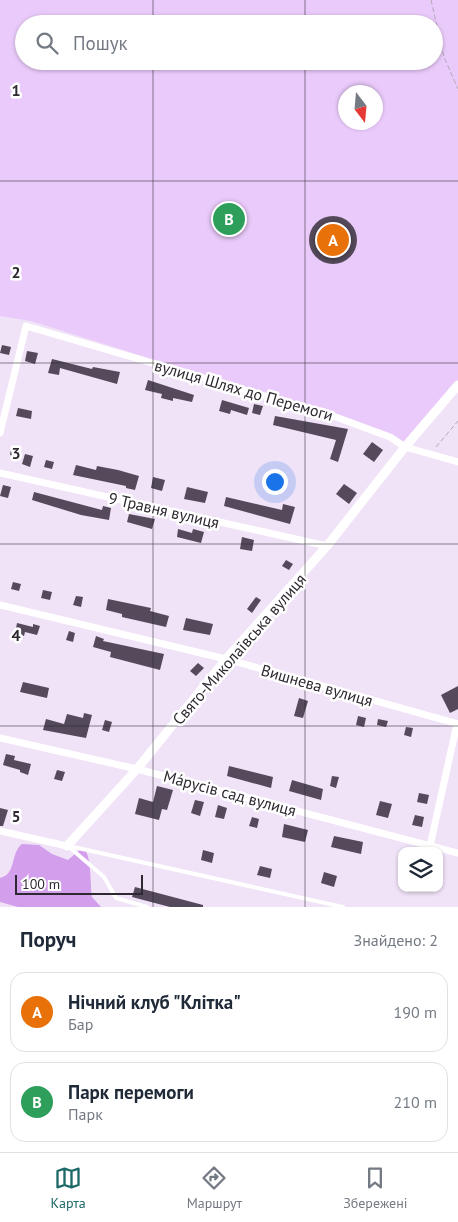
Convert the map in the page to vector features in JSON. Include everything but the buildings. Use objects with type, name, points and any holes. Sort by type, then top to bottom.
[{"type":"street","name":"вулиця Шлях до Перемоги","points":[[0,433],[26,326],[333,416],[390,437],[405,447],[458,462]]},
{"type":"street","name":"Свято-Миколаївська вулиця","points":[[67,846],[137,769],[226,659],[327,546],[405,447],[458,385]]},
{"type":"street","name":"9 Травня вулиця","points":[[0,473],[327,546]]},
{"type":"street","name":"Вишнева вулиця","points":[[0,605],[226,659],[458,724]]},
{"type":"street","points":[[430,846],[458,724]]},
{"type":"street","name":"Мáрусів сад вулиця","points":[[0,738],[137,769],[458,854]]},
{"type":"street","points":[[0,831],[67,846]]},
{"type":"lane","points":[[67,846],[104,877],[116,898],[147,907]]},
{"type":"lane","points":[[67,846],[343,907]]},
{"type":"path","points":[[431,0],[434,15]]},
{"type":"path","points":[[443,53],[458,89]]},
{"type":"path","points":[[430,454],[458,421]]},
{"type":"shaded area","points":[[0,0],[458,0],[458,385],[405,447],[333,416],[31,321],[0,316]]},
{"type":"shaded area","points":[[22,844],[39,845],[52,854],[68,860],[83,847],[88,856],[92,897],[101,907],[18,907],[0,902],[0,878],[9,872],[18,848]]},
{"type":"place","name":"Парк перемоги","points":[[229,219]]},
{"type":"place","name":"Нічний клуб \"Клітка\"","points":[[333,240]]}]
